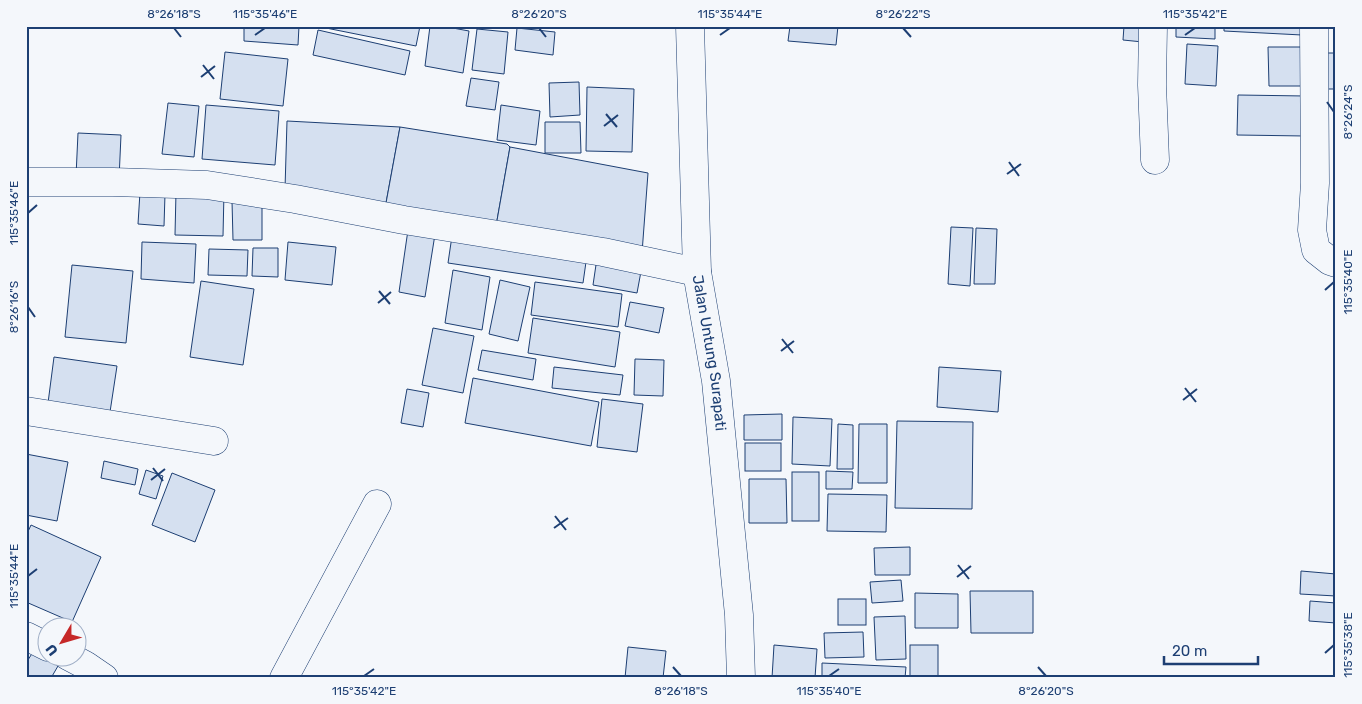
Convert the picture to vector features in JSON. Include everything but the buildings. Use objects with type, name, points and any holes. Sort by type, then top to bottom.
[{"type":"main road","name":"Jalan Untung Surapati","points":[[690,26],[696,272],[716,381],[739,615],[741,678]]},
{"type":"main road","points":[[1153,26],[1152,85],[1155,160]]},
{"type":"main road","points":[[1314,26],[1315,183],[1312,230],[1316,250],[1330,261],[1336,263]]},
{"type":"main road","points":[[26,182],[113,182],[207,186],[295,199],[404,220],[603,252],[696,272]]},
{"type":"main road","points":[[26,411],[214,441]]},
{"type":"main road","points":[[284,678],[377,504]]},
{"type":"main road","points":[[26,636],[38,642]]},
{"type":"main road","points":[[86,666],[104,678]]}]
